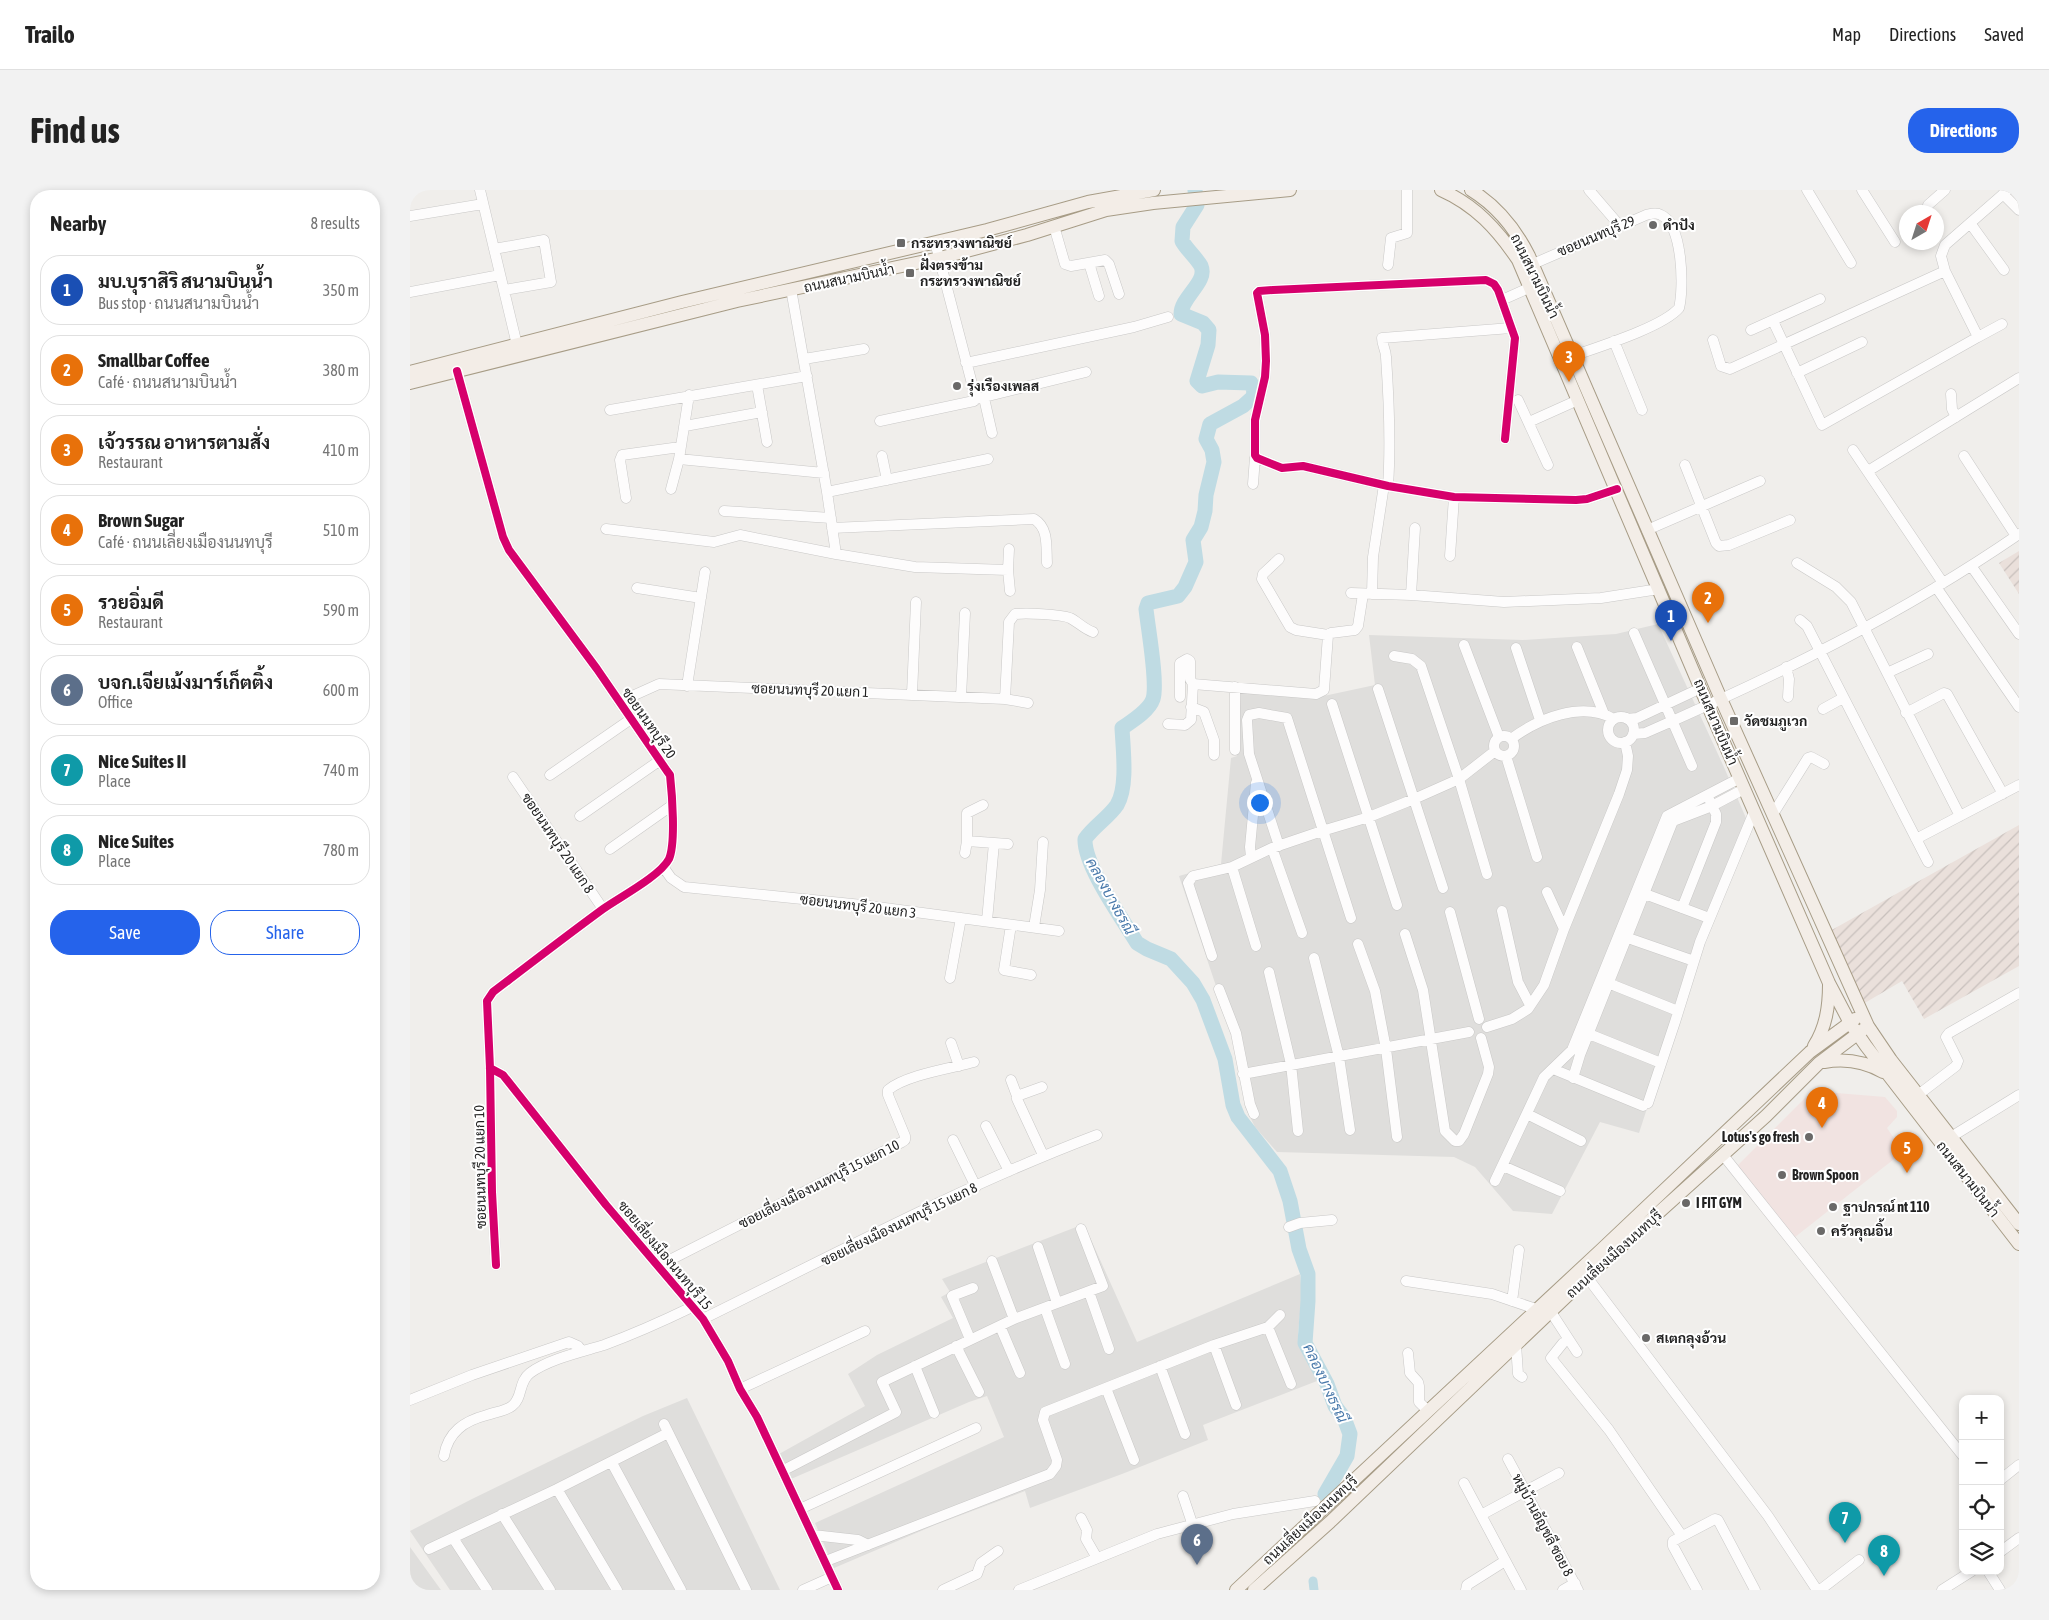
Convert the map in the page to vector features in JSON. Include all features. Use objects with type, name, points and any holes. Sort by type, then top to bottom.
[{"type":"main road","name":"ถนนสนามบินน้ำ","points":[[410,372],[682,302],[936,242],[1104,198],[1154,190]]},
{"type":"main road","name":"ถนนสนามบินน้ำ","points":[[410,383],[737,301],[940,258],[1106,210],[1290,190]]},
{"type":"main road","name":"ถนนสนามบินน้ำ","points":[[1441,190],[1461,199],[1483,216],[1504,238],[1518,260],[1754,812],[1829,982],[1853,1028],[2019,1244]]},
{"type":"main road","name":"ถนนสนามบินน้ำ","points":[[1471,190],[1488,195],[1515,231],[1532,264],[1721,699],[1865,1020],[1891,1060],[1918,1095],[2017,1217]]},
{"type":"main road","points":[[1750,761],[1740,778],[1758,782]]},
{"type":"main road","points":[[1810,1052],[1820,1036],[1826,1018],[1829,982]]},
{"type":"main road","name":"ถนนเลี่ยงเมืองนนทบุรี","points":[[1236,1590],[1810,1052],[1865,1020]]},
{"type":"main road","name":"ถนนเลี่ยงเมืองนนทบุรี","points":[[1256,1589],[1330,1522],[1587,1278],[1766,1116],[1853,1028]]},
{"type":"main road","points":[[1819,1063],[1839,1059],[1862,1062],[1888,1074]]},
{"type":"main road","points":[[1428,1411],[1430,1426]]},
{"type":"street","points":[[480,190],[517,345]]},
{"type":"street","points":[[1388,265],[1391,238],[1407,232],[1406,190]]},
{"type":"street","points":[[1589,190],[1620,226]]},
{"type":"street","points":[[1807,190],[1851,263]]},
{"type":"street","points":[[1862,190],[1895,242]]},
{"type":"street","points":[[1928,205],[1945,190]]},
{"type":"street","points":[[1978,337],[1945,271],[1941,261],[1942,249],[2006,192],[2019,210]]},
{"type":"street","points":[[410,216],[484,204]]},
{"type":"street","name":"ซอยนนทบุรี 29","points":[[1532,264],[1646,215],[1660,214],[1670,222],[1683,274],[1679,308],[1670,317],[1614,341]]},
{"type":"street","points":[[1970,223],[2004,270]]},
{"type":"street","points":[[1054,226],[1065,264],[1071,266],[1105,260],[1109,264],[1119,294]]},
{"type":"street","points":[[494,249],[544,240],[551,282],[504,290]]},
{"type":"street","points":[[936,242],[966,363],[992,433]]},
{"type":"street","points":[[1089,263],[1099,296]]},
{"type":"street","points":[[1713,340],[1721,366],[1730,369],[1945,271]]},
{"type":"street","points":[[410,292],[500,275]]},
{"type":"street","points":[[1253,484],[1255,420],[1265,373],[1265,335],[1257,293],[1259,292],[1486,280],[1494,284],[1502,300],[1515,338],[1505,439]]},
{"type":"street","points":[[1502,300],[1530,287]]},
{"type":"street","points":[[791,290],[824,473],[836,554]]},
{"type":"street","points":[[1751,330],[1820,299]]},
{"type":"street","points":[[966,363],[1134,327],[1168,317]]},
{"type":"street","points":[[1772,320],[1822,425],[2002,324]]},
{"type":"street","points":[[1279,559],[1264,574],[1262,580],[1288,625],[1296,630],[1328,635],[1355,630],[1368,594],[1390,455],[1386,353],[1382,338],[1512,328]]},
{"type":"street","points":[[1572,356],[1614,341],[1642,410]]},
{"type":"street","points":[[1797,373],[1862,342]]},
{"type":"street","points":[[804,359],[864,349]]},
{"type":"street","name":"ซอยนนทบุรี 20","points":[[456,371],[503,537],[509,550],[620,702],[670,775],[672,846],[670,856],[664,868]]},
{"type":"street","points":[[880,421],[1086,372]]},
{"type":"street","points":[[610,410],[807,376]]},
{"type":"street","points":[[1868,470],[2019,378]]},
{"type":"street","points":[[757,385],[767,442]]},
{"type":"street","points":[[1951,394],[1952,409],[1956,416]]},
{"type":"street","points":[[671,489],[679,460],[689,395]]},
{"type":"street","points":[[1518,400],[1548,465]]},
{"type":"street","points":[[1529,422],[1578,400]]},
{"type":"street","points":[[684,426],[762,412]]},
{"type":"street","points":[[626,498],[620,460],[622,454],[680,447]]},
{"type":"street","points":[[1853,450],[1868,470],[1939,585],[2019,707]]},
{"type":"street","points":[[882,456],[886,480]]},
{"type":"street","points":[[1633,734],[1645,733],[1708,706],[1864,628],[1972,567],[2017,535],[1964,456]]},
{"type":"street","points":[[1255,457],[1282,468],[1303,466],[1386,486],[1454,497],[1576,500],[1587,499],[1617,489]]},
{"type":"street","points":[[827,492],[988,459]]},
{"type":"street","points":[[679,460],[824,473]]},
{"type":"street","points":[[1684,465],[1716,543],[1724,547],[1790,520]]},
{"type":"street","points":[[1647,530],[1760,480]]},
{"type":"street","points":[[1450,556],[1454,497]]},
{"type":"street","points":[[724,511],[831,523],[1034,519],[1040,522],[1045,532],[1047,562]]},
{"type":"street","points":[[1411,595],[1415,528]]},
{"type":"street","points":[[606,529],[714,542],[740,535],[836,554],[915,566],[1008,570]]},
{"type":"street","points":[[1009,549],[1010,591]]},
{"type":"street","points":[[1797,563],[1836,588],[1851,602],[1906,714],[1960,816]]},
{"type":"street","points":[[1972,567],[2019,634]]},
{"type":"street","points":[[687,686],[705,572]]},
{"type":"street","points":[[637,588],[701,598]]},
{"type":"street","points":[[1351,593],[1411,595],[1504,602],[1601,598],[1660,589]]},
{"type":"street","points":[[912,694],[916,602]]},
{"type":"street","points":[[961,697],[965,613]]},
{"type":"street","points":[[1005,699],[1009,622],[1015,614],[1069,618],[1093,632]]},
{"type":"street","points":[[1800,620],[1808,626],[1819,651],[1928,862]]},
{"type":"street","points":[[1634,633],[1692,766]]},
{"type":"street","points":[[1193,684],[1316,694],[1324,690],[1328,635]]},
{"type":"street","points":[[1464,645],[1500,737]]},
{"type":"street","points":[[1577,647],[1604,714]]},
{"type":"street","points":[[1516,648],[1540,720]]},
{"type":"street","points":[[1886,673],[1928,654]]},
{"type":"street","points":[[1394,656],[1412,659],[1420,666],[1459,779],[1487,874]]},
{"type":"street","points":[[1168,724],[1188,724],[1191,720],[1193,684],[1190,679],[1190,661],[1187,659],[1180,663],[1180,697]]},
{"type":"street","points":[[1786,667],[1789,679],[1788,697]]},
{"type":"street","name":"ซอยนนทบุรี 20 แยก 1","points":[[620,702],[658,684],[912,694],[1005,699],[1028,703]]},
{"type":"street","points":[[1235,750],[1236,687]]},
{"type":"street","points":[[1627,719],[1633,726],[1633,734],[1626,742],[1617,742],[1610,736],[1610,726],[1614,720],[1618,718],[1637,718],[1701,688]]},
{"type":"street","points":[[1378,689],[1443,888]]},
{"type":"street","points":[[1906,714],[1944,693],[1947,694],[2003,794]]},
{"type":"street","points":[[1823,709],[1843,698]]},
{"type":"street","points":[[1332,704],[1397,905]]},
{"type":"street","points":[[1191,707],[1204,712],[1214,740],[1214,755]]},
{"type":"street","points":[[1511,739],[1540,720],[1578,712],[1604,714],[1614,720]]},
{"type":"street","points":[[1302,933],[1248,754],[1247,720],[1249,715],[1259,714],[1287,718],[1351,918]]},
{"type":"street","points":[[550,775],[631,719]]},
{"type":"street","points":[[1506,756],[1500,755],[1495,750],[1495,742],[1500,737],[1511,739]]},
{"type":"street","points":[[1506,756],[1514,749],[1511,739]]},
{"type":"street","points":[[1487,1028],[1512,1019],[1528,1009],[1544,985],[1564,929],[1619,794],[1627,770],[1626,742]]},
{"type":"street","points":[[1212,956],[1188,883],[1193,876],[1232,867],[1276,847],[1322,830],[1369,817],[1414,799],[1459,779],[1495,750]]},
{"type":"street","points":[[1506,756],[1537,857]]},
{"type":"street","points":[[1772,814],[1808,758],[1811,757],[1824,764]]},
{"type":"street","points":[[580,816],[659,761]]},
{"type":"street","name":"ซอยนนทบุรี 20 แยก 8","points":[[513,777],[603,909]]},
{"type":"street","points":[[1573,1078],[1576,1053],[1670,819],[1740,778]]},
{"type":"street","points":[[1670,819],[1712,806],[1740,778]]},
{"type":"street","points":[[1251,857],[1250,847],[1256,779]]},
{"type":"street","points":[[1916,839],[2019,785]]},
{"type":"street","points":[[1682,908],[1716,822],[1716,814],[1708,796]]},
{"type":"street","points":[[965,853],[967,813],[984,805]]},
{"type":"street","points":[[610,848],[672,806]]},
{"type":"street","points":[[1553,1069],[1646,1104],[1709,918],[1754,812]]},
{"type":"street","points":[[967,841],[1008,844]]},
{"type":"street","points":[[1034,927],[1040,890],[1043,842]]},
{"type":"street","points":[[987,921],[994,843]]},
{"type":"street","points":[[1232,867],[1256,946]]},
{"type":"street","points":[[490,1068],[487,1002],[490,996],[603,909],[664,868]]},
{"type":"street","name":"ซอยนนทบุรี 20 แยก 3","points":[[664,868],[670,878],[684,886],[862,905],[1059,931]]},
{"type":"street","points":[[1495,1181],[1544,1077],[1576,1053],[1589,1034],[1606,982],[1628,938],[1645,894],[1649,871]]},
{"type":"street","points":[[1547,892],[1564,929]]},
{"type":"street","points":[[1645,894],[1709,918]]},
{"type":"street","points":[[1502,911],[1518,982],[1530,1005]]},
{"type":"street","points":[[1450,912],[1478,1020]]},
{"type":"street","points":[[950,978],[961,918]]},
{"type":"street","points":[[1011,925],[1004,970],[1031,975]]},
{"type":"street","points":[[1405,934],[1423,990],[1445,1131],[1454,1142],[1461,1139],[1488,1074],[1489,1067],[1481,1038]]},
{"type":"street","points":[[1628,938],[1694,961]]},
{"type":"street","points":[[1358,944],[1375,991],[1386,1049],[1397,1137]]},
{"type":"street","points":[[1314,958],[1339,1057],[1350,1130]]},
{"type":"street","points":[[1269,972],[1292,1064],[1298,1131]]},
{"type":"street","points":[[1606,982],[1678,1011]]},
{"type":"street","points":[[1219,989],[1236,1033],[1243,1074],[1254,1114]]},
{"type":"street","points":[[1918,1095],[1956,1066],[1958,1061],[1946,1037],[1949,1033],[2019,994]]},
{"type":"street","points":[[1478,1020],[1484,1022],[1487,1028],[1486,1034],[1481,1038],[1475,1038],[1469,1032],[1469,1024],[1478,1020]]},
{"type":"street","points":[[1243,1074],[1386,1049],[1469,1032]]},
{"type":"street","points":[[1589,1034],[1661,1063]]},
{"type":"street","points":[[951,1043],[959,1066]]},
{"type":"street","name":"ซอยเลี่ยงเมืองนนทบุรี 15 แยก 10","points":[[658,1266],[902,1142],[905,1140],[905,1136],[888,1095],[888,1090],[892,1086],[918,1076],[974,1062]]},
{"type":"street","name":"ซอยนนทบุรี 20 แยก 10","points":[[490,1068],[492,1192],[496,1265]]},
{"type":"street","name":"ซอยเลี่ยงเมืองนนทบุรี 15","points":[[490,1068],[503,1075],[606,1206],[703,1319],[728,1361],[740,1389],[757,1417],[838,1590]]},
{"type":"street","points":[[1011,1080],[1043,1155]]},
{"type":"street","points":[[1017,1096],[1042,1087]]},
{"type":"street","points":[[1951,1137],[2019,1095]]},
{"type":"street","points":[[1527,1114],[1582,1141]]},
{"type":"street","points":[[986,1126],[1009,1172]]},
{"type":"street","name":"ซอยเลี่ยงเมืองนนทบุรี 15 แยก 8","points":[[703,1319],[1043,1155],[1098,1135]]},
{"type":"street","points":[[953,1140],[976,1187]]},
{"type":"street","points":[[1723,1155],[1959,1451]]},
{"type":"street","points":[[1503,1166],[1560,1192]]},
{"type":"street","points":[[1293,1225],[1332,1220]]},
{"type":"street","points":[[782,1471],[896,1412],[882,1382],[1014,1319],[1103,1286],[1081,1229]]},
{"type":"street","points":[[1038,1247],[1057,1303]]},
{"type":"street","points":[[1512,1301],[1519,1250]]},
{"type":"street","points":[[992,1261],[1014,1319]]},
{"type":"street","points":[[1587,1278],[1768,1516],[1819,1590],[1859,1560]]},
{"type":"street","points":[[1406,1281],[1479,1292],[1536,1309]]},
{"type":"street","points":[[970,1339],[952,1296],[973,1288]]},
{"type":"street","points":[[1088,1292],[1109,1349]]},
{"type":"street","points":[[444,1456],[449,1438],[455,1432],[481,1416],[513,1405],[518,1398],[523,1381],[530,1373],[582,1351],[655,1324],[692,1307]]},
{"type":"street","points":[[1045,1308],[1065,1364]]},
{"type":"street","points":[[1551,1312],[1577,1352]]},
{"type":"street","points":[[826,1561],[1050,1474],[1056,1466],[1057,1460],[1043,1420],[1045,1412],[1214,1345],[1268,1327],[1280,1315]]},
{"type":"street","points":[[1000,1326],[1020,1373]]},
{"type":"street","points":[[1268,1327],[1291,1384]]},
{"type":"street","points":[[740,1389],[865,1331]]},
{"type":"street","points":[[410,1400],[569,1342],[578,1346],[582,1351]]},
{"type":"street","points":[[1516,1344],[1518,1374],[1522,1376]]},
{"type":"street","points":[[1563,1344],[1551,1358],[1608,1430],[1682,1536]]},
{"type":"street","points":[[1214,1345],[1236,1405]]},
{"type":"street","points":[[956,1346],[979,1392]]},
{"type":"street","points":[[1408,1352],[1410,1373],[1419,1386],[1419,1402],[1428,1411]]},
{"type":"street","points":[[916,1366],[934,1414]]},
{"type":"street","points":[[1160,1366],[1185,1434]]},
{"type":"street","points":[[1106,1388],[1134,1460]]},
{"type":"street","points":[[429,1549],[612,1462],[666,1428],[746,1590]]},
{"type":"street","points":[[800,1509],[976,1428]]},
{"type":"street","name":"หมู่บ้านอัญชลี ซอย 8","points":[[1508,1459],[1577,1587]]},
{"type":"street","points":[[612,1462],[682,1590]]},
{"type":"street","points":[[2004,1477],[2019,1465]]},
{"type":"street","points":[[1481,1515],[1559,1473]]},
{"type":"street","points":[[1464,1483],[1521,1590]]},
{"type":"street","points":[[557,1489],[617,1590]]},
{"type":"street","points":[[1183,1496],[1192,1523]]},
{"type":"street","points":[[1019,1590],[1157,1534],[1192,1523],[1264,1508],[1315,1502]]},
{"type":"street","points":[[502,1514],[550,1590]]},
{"type":"street","points":[[1081,1518],[1087,1530],[1086,1539],[1097,1558]]},
{"type":"street","points":[[1697,1590],[1672,1544],[1674,1540],[1712,1520],[1718,1520],[1755,1590]]},
{"type":"street","points":[[813,1535],[858,1540],[868,1545]]},
{"type":"street","points":[[453,1538],[487,1590]]},
{"type":"street","points":[[2004,1549],[2019,1538]]},
{"type":"street","points":[[943,1590],[977,1574],[982,1563],[998,1551]]},
{"type":"street","points":[[1466,1590],[1467,1585],[1505,1561]]},
{"type":"street","points":[[1942,1590],[1966,1575]]},
{"type":"street","points":[[1991,1575],[2000,1590]]},
{"type":"street","points":[[803,1590],[832,1577]]},
{"type":"street","points":[[1563,1590],[1577,1587]]},
{"type":"shaded area","points":[[2019,551],[2019,594],[1999,563]]},
{"type":"shaded area","points":[[1658,624],[1749,825],[1709,918],[1639,1133],[1600,1122],[1552,1214],[1513,1211],[1475,1167],[1454,1157],[1277,1152],[1255,1127],[1245,1107],[1240,1045],[1215,983],[1179,876],[1221,864],[1231,758],[1237,756],[1241,691],[1319,697],[1375,685],[1369,635],[1523,640],[1616,634]]},
{"type":"shaded area","points":[[2019,825],[2019,966],[1924,1019],[1902,981],[1863,1004],[1830,931]]},
{"type":"shaded area","points":[[1812,1091],[1885,1097],[1897,1111],[1897,1117],[1887,1128],[1903,1152],[1790,1241],[1734,1169]]},
{"type":"shaded area","points":[[1084,1224],[1137,1342],[1300,1274],[1302,1295],[1298,1333],[1317,1381],[1203,1425],[1208,1440],[1122,1474],[1030,1508],[1025,1491],[935,1525],[834,1568],[815,1523],[1004,1437],[987,1396],[791,1479],[779,1454],[865,1406],[848,1374],[877,1355],[953,1318],[941,1297],[950,1292],[942,1279]]},
{"type":"shaded area","points":[[687,1398],[780,1590],[450,1590],[410,1531],[643,1416]]},
{"type":"shaded area","points":[[410,1547],[441,1590],[410,1590]]},
{"type":"waterway","name":"คลองบางธรณี","points":[[1195,190],[1197,205],[1183,227],[1182,241],[1201,266],[1202,272],[1201,278],[1185,302],[1181,314],[1203,323],[1209,330],[1208,345],[1197,381],[1202,386],[1218,382],[1251,383],[1254,391],[1253,397],[1243,406],[1210,424],[1206,439],[1212,450],[1214,462],[1201,527],[1193,540],[1196,562],[1185,587],[1178,596],[1148,603],[1146,609],[1154,669],[1153,699],[1144,712],[1122,728],[1123,788],[1117,805],[1085,839],[1086,850],[1097,877],[1137,943],[1171,959],[1193,983],[1203,1000],[1225,1059],[1233,1105],[1238,1117],[1280,1171],[1290,1201],[1299,1249],[1308,1274],[1305,1343],[1327,1384],[1335,1406],[1344,1418],[1350,1434],[1347,1456],[1325,1494]]},
{"type":"waterway","name":"คลองบางธรณี","points":[[1313,1581],[1314,1590]]},
{"type":"cycle path","points":[[1505,439],[1515,338],[1498,290],[1494,284],[1486,280],[1273,290],[1259,291],[1257,293],[1265,335],[1266,361],[1265,377],[1255,420],[1255,455],[1257,458],[1282,468],[1303,466],[1388,486],[1454,497],[1576,500],[1587,499],[1617,489]]},
{"type":"cycle path","points":[[457,371],[503,537],[509,550],[597,669],[670,775],[672,805],[673,830],[671,852],[664,866],[649,879],[603,909],[493,992],[487,1001],[492,1192],[496,1265]]},
{"type":"cycle path","points":[[490,1068],[503,1075],[606,1205],[703,1319],[728,1361],[740,1389],[757,1417],[838,1590]]},
{"type":"place","name":"ดำปัง","points":[[1653,225]]},
{"type":"place","name":"กระทรวงพาณิชย์","points":[[901,243]]},
{"type":"place","name":"ฝั่งตรงข้าม กระทรวงพาณิชย์","points":[[910,273]]},
{"type":"place","name":"เจ้วรรณ อาหารตามสั่ง","points":[[1569,382]]},
{"type":"place","name":"รุ่งเรืองเพลส","points":[[957,386]]},
{"type":"place","name":"Smallbar Coffee","points":[[1708,623]]},
{"type":"place","name":"มบ.บุราสิริ สนามบินน้ำ","points":[[1671,641]]},
{"type":"place","name":"วัดชมภูเวก","points":[[1734,721]]},
{"type":"place","name":"Brown Sugar","points":[[1822,1128]]},
{"type":"place","name":"Lotus's go fresh","points":[[1809,1137]]},
{"type":"place","name":"รวยอิ่มดี","points":[[1907,1173]]},
{"type":"place","name":"Brown Spoon","points":[[1782,1175]]},
{"type":"place","name":"I FIT GYM","points":[[1686,1203]]},
{"type":"place","name":"ฐาปกรณ์ nt 110","points":[[1833,1207]]},
{"type":"place","name":"ครัวคุณอิ้น","points":[[1821,1231]]},
{"type":"place","name":"สเตกลุงอ้วน","points":[[1646,1338]]},
{"type":"place","name":"Nice Suites II","points":[[1845,1543]]},
{"type":"place","name":"บจก.เจียเม้งมาร์เก็ตติ้ง","points":[[1197,1565]]},
{"type":"place","name":"Nice Suites","points":[[1884,1576]]}]
